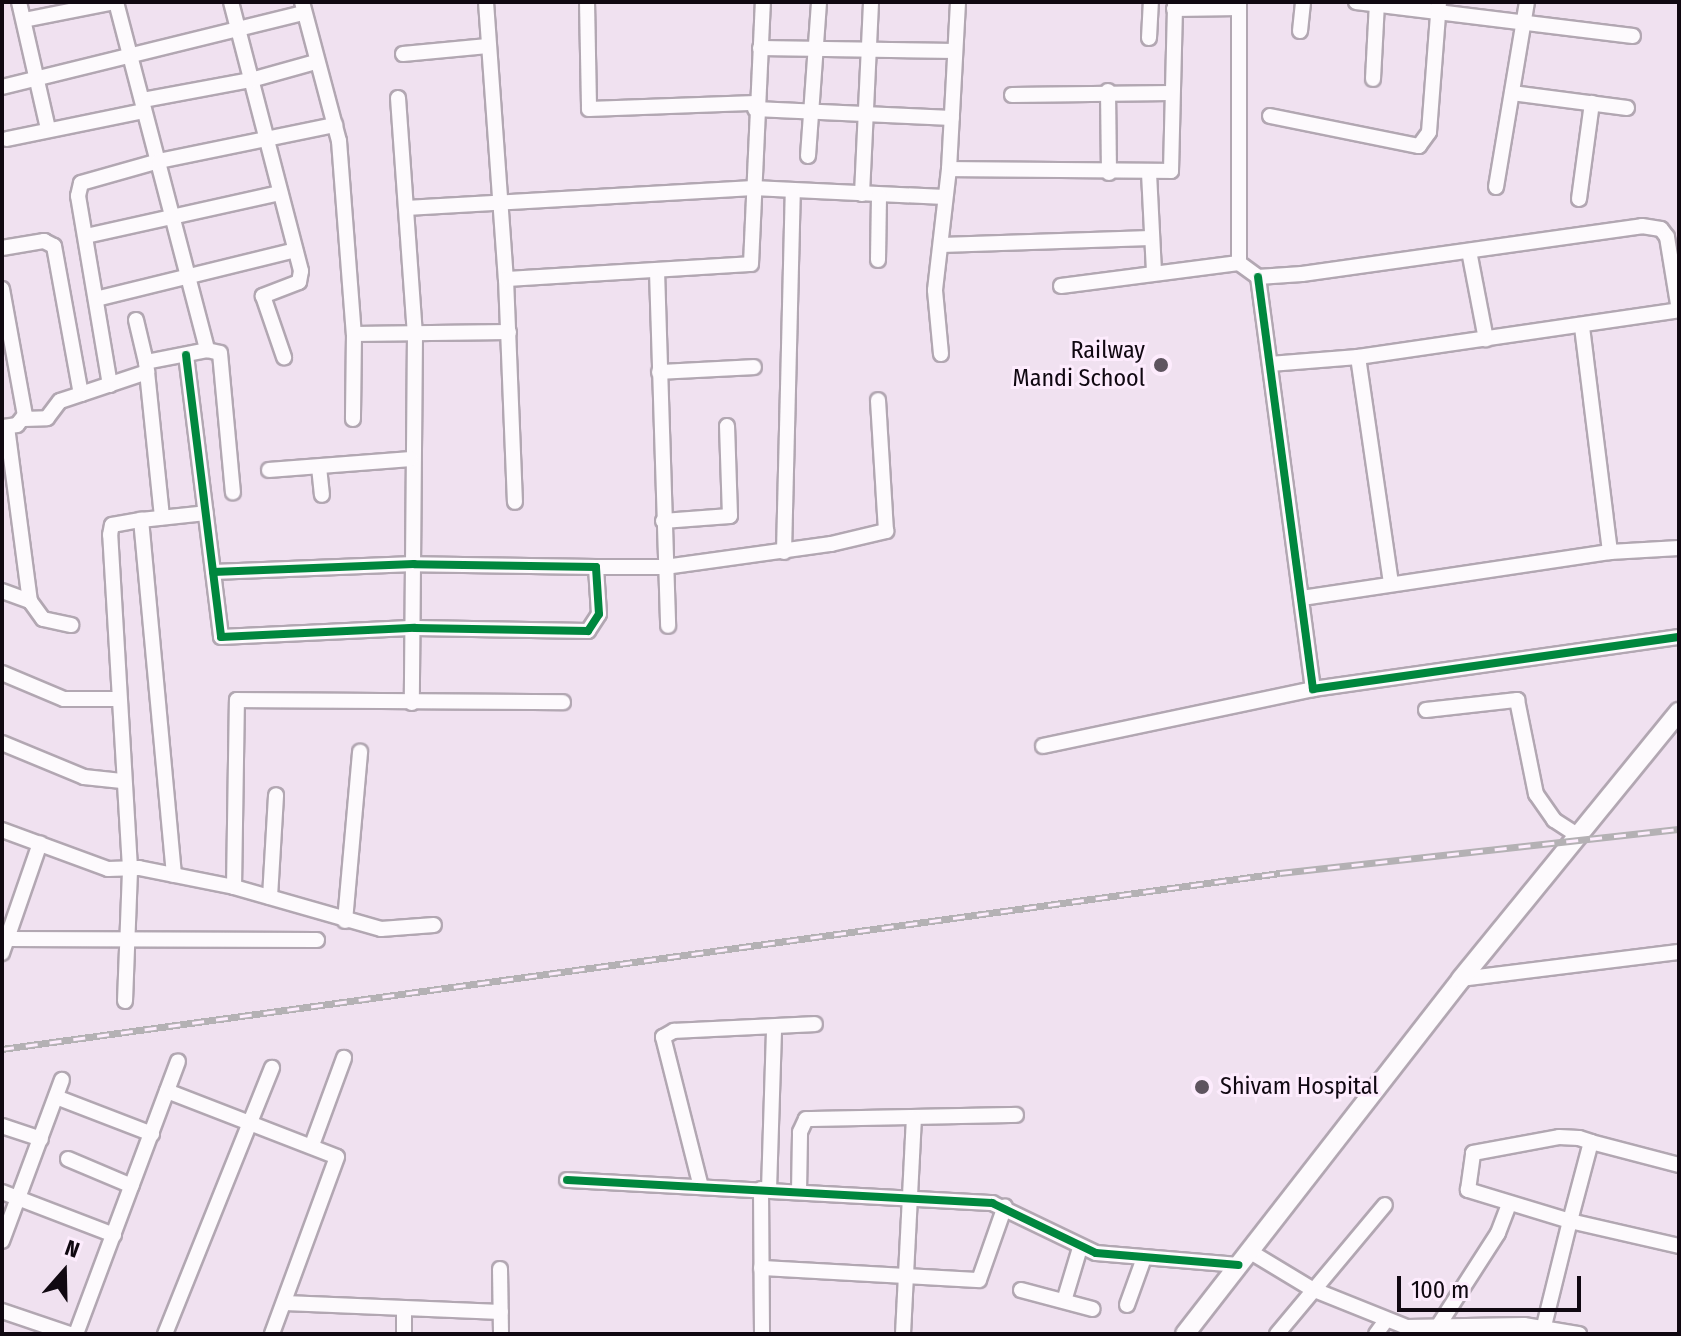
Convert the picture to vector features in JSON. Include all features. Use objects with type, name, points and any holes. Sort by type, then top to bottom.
[{"type":"main road","points":[[1185,1334],[1461,979],[1679,712]]},
{"type":"street","points":[[19,2],[48,129]]},
{"type":"street","points":[[24,20],[116,2],[190,274],[207,350]]},
{"type":"street","points":[[231,2],[295,250],[299,282],[263,296],[284,357]]},
{"type":"street","points":[[486,2],[506,279],[515,502]]},
{"type":"street","points":[[587,2],[589,109],[756,106],[952,118]]},
{"type":"street","points":[[506,279],[751,264],[763,2]]},
{"type":"street","points":[[808,156],[819,2]]},
{"type":"street","points":[[862,194],[871,2]]},
{"type":"street","points":[[941,354],[935,290],[949,169],[958,2]]},
{"type":"street","points":[[1149,38],[1151,2]]},
{"type":"street","points":[[1300,31],[1303,2]]},
{"type":"street","points":[[1356,2],[1439,7],[1633,36]]},
{"type":"street","points":[[1496,187],[1527,2]]},
{"type":"street","points":[[1373,79],[1377,3]]},
{"type":"street","points":[[949,169],[1149,173],[1174,168],[1171,93],[1174,5],[1239,5],[1239,263]]},
{"type":"street","points":[[2,87],[239,28],[303,7],[335,125],[354,334],[353,419]]},
{"type":"street","points":[[1270,116],[1419,146],[1429,132],[1439,7]]},
{"type":"street","points":[[403,54],[488,46]]},
{"type":"street","points":[[760,48],[955,51]]},
{"type":"street","points":[[7,139],[316,62]]},
{"type":"street","points":[[1012,95],[1108,91],[1171,93]]},
{"type":"street","points":[[1108,91],[1109,173]]},
{"type":"street","points":[[1512,93],[1627,108]]},
{"type":"street","points":[[398,98],[415,335],[411,459],[415,628],[412,703]]},
{"type":"street","points":[[1579,199],[1592,103]]},
{"type":"street","points":[[110,385],[86,236],[81,183],[159,161],[335,125]]},
{"type":"street","points":[[1149,173],[1154,273]]},
{"type":"street","points":[[406,208],[753,188],[945,197]]},
{"type":"street","points":[[784,552],[793,191]]},
{"type":"street","points":[[86,236],[280,193]]},
{"type":"street","points":[[878,260],[879,195]]},
{"type":"street","points":[[1061,286],[1239,263],[1258,277],[1652,226],[1667,237],[1679,310],[1582,327],[1358,357],[1270,364]]},
{"type":"street","points":[[941,245],[1151,238]]},
{"type":"street","points":[[2,248],[44,241],[54,246],[81,394]]},
{"type":"street","points":[[96,299],[295,250]]},
{"type":"street","points":[[1469,251],[1486,339]]},
{"type":"street","points":[[657,271],[668,626]]},
{"type":"street","points":[[1258,277],[1313,689]]},
{"type":"street","points":[[2,289],[24,419]]},
{"type":"street","points":[[136,320],[147,367],[162,517]]},
{"type":"street","points":[[1582,327],[1610,552]]},
{"type":"street","points":[[354,334],[509,332]]},
{"type":"street","points":[[71,625],[43,619],[30,601],[5,427],[24,419],[47,418],[60,401],[110,385],[147,367],[207,350],[218,351],[233,492]]},
{"type":"street","points":[[186,355],[218,630],[224,638],[415,628],[588,631],[599,614],[596,567]]},
{"type":"street","points":[[1358,357],[1391,583]]},
{"type":"street","points":[[659,372],[754,367]]},
{"type":"street","points":[[213,572],[414,564],[665,567],[784,552],[879,534],[889,527],[878,400]]},
{"type":"street","points":[[663,521],[730,516],[727,426]]},
{"type":"street","points":[[269,470],[411,459]]},
{"type":"street","points":[[319,467],[322,495]]},
{"type":"street","points":[[125,1001],[130,868],[122,781],[111,529],[141,520],[206,513]]},
{"type":"street","points":[[141,520],[174,875]]},
{"type":"street","points":[[1302,598],[1610,552],[1679,548]]},
{"type":"street","points":[[2,591],[30,601]]},
{"type":"street","points":[[1043,746],[1313,689],[1679,637]]},
{"type":"street","points":[[2,673],[64,699],[118,699]]},
{"type":"street","points":[[234,887],[237,700],[563,702]]},
{"type":"street","points":[[1426,710],[1517,700],[1536,794],[1554,820],[1577,835]]},
{"type":"street","points":[[2,743],[84,777],[122,781]]},
{"type":"street","points":[[345,921],[360,752]]},
{"type":"street","points":[[270,897],[276,795]]},
{"type":"street","points":[[2,830],[108,869],[130,868],[234,887],[381,929],[434,925]]},
{"type":"street","points":[[40,843],[4,946],[129,940],[317,940]]},
{"type":"street","points":[[1461,979],[1679,952]]},
{"type":"street","points":[[701,1187],[663,1037],[674,1031],[815,1024]]},
{"type":"street","points":[[762,1334],[761,1268],[774,1027]]},
{"type":"street","points":[[312,1145],[344,1058]]},
{"type":"street","points":[[76,1334],[178,1061]]},
{"type":"street","points":[[165,1334],[272,1068]]},
{"type":"street","points":[[2,1241],[62,1080]]},
{"type":"street","points":[[167,1091],[312,1145],[338,1161],[272,1334]]},
{"type":"street","points":[[56,1097],[152,1134]]},
{"type":"street","points":[[799,1192],[800,1132],[806,1119],[1016,1115]]},
{"type":"street","points":[[903,1334],[914,1118]]},
{"type":"street","points":[[2,1126],[41,1139]]},
{"type":"street","points":[[1679,1165],[1567,1137],[1473,1153],[1468,1190],[1570,1221],[1679,1246]]},
{"type":"street","points":[[1542,1330],[1591,1142]]},
{"type":"street","points":[[68,1159],[132,1186]]},
{"type":"street","points":[[567,1180],[908,1197],[1005,1206],[1080,1248],[1144,1258],[1244,1258],[1386,1320],[1433,1331],[1542,1330],[1579,1334]]},
{"type":"street","points":[[2,1192],[114,1235]]},
{"type":"street","points":[[1433,1331],[1498,1233],[1509,1204]]},
{"type":"street","points":[[1277,1334],[1385,1205]]},
{"type":"street","points":[[761,1268],[979,1280],[1005,1206]]},
{"type":"street","points":[[1064,1301],[1080,1248]]},
{"type":"street","points":[[1127,1305],[1144,1258]]},
{"type":"street","points":[[500,1269],[501,1334]]},
{"type":"street","points":[[1021,1290],[1093,1309]]},
{"type":"street","points":[[285,1303],[501,1312]]},
{"type":"street","points":[[404,1308],[404,1334]]},
{"type":"street","points":[[2,1311],[70,1334]]},
{"type":"street","points":[[1376,1334],[1386,1320]]},
{"type":"railway","points":[[2,1049],[1280,873],[1679,829]]},
{"type":"cycle path","points":[[1258,277],[1313,689],[1679,637]]},
{"type":"cycle path","points":[[186,355],[221,637],[415,628],[588,631],[599,614],[596,567],[414,564],[213,572]]},
{"type":"cycle path","points":[[567,1180],[992,1203],[1096,1253],[1238,1265]]},
{"type":"place","name":"Railway Mandi School","points":[[1161,365]]},
{"type":"place","name":"Shivam Hospital","points":[[1202,1087]]}]
